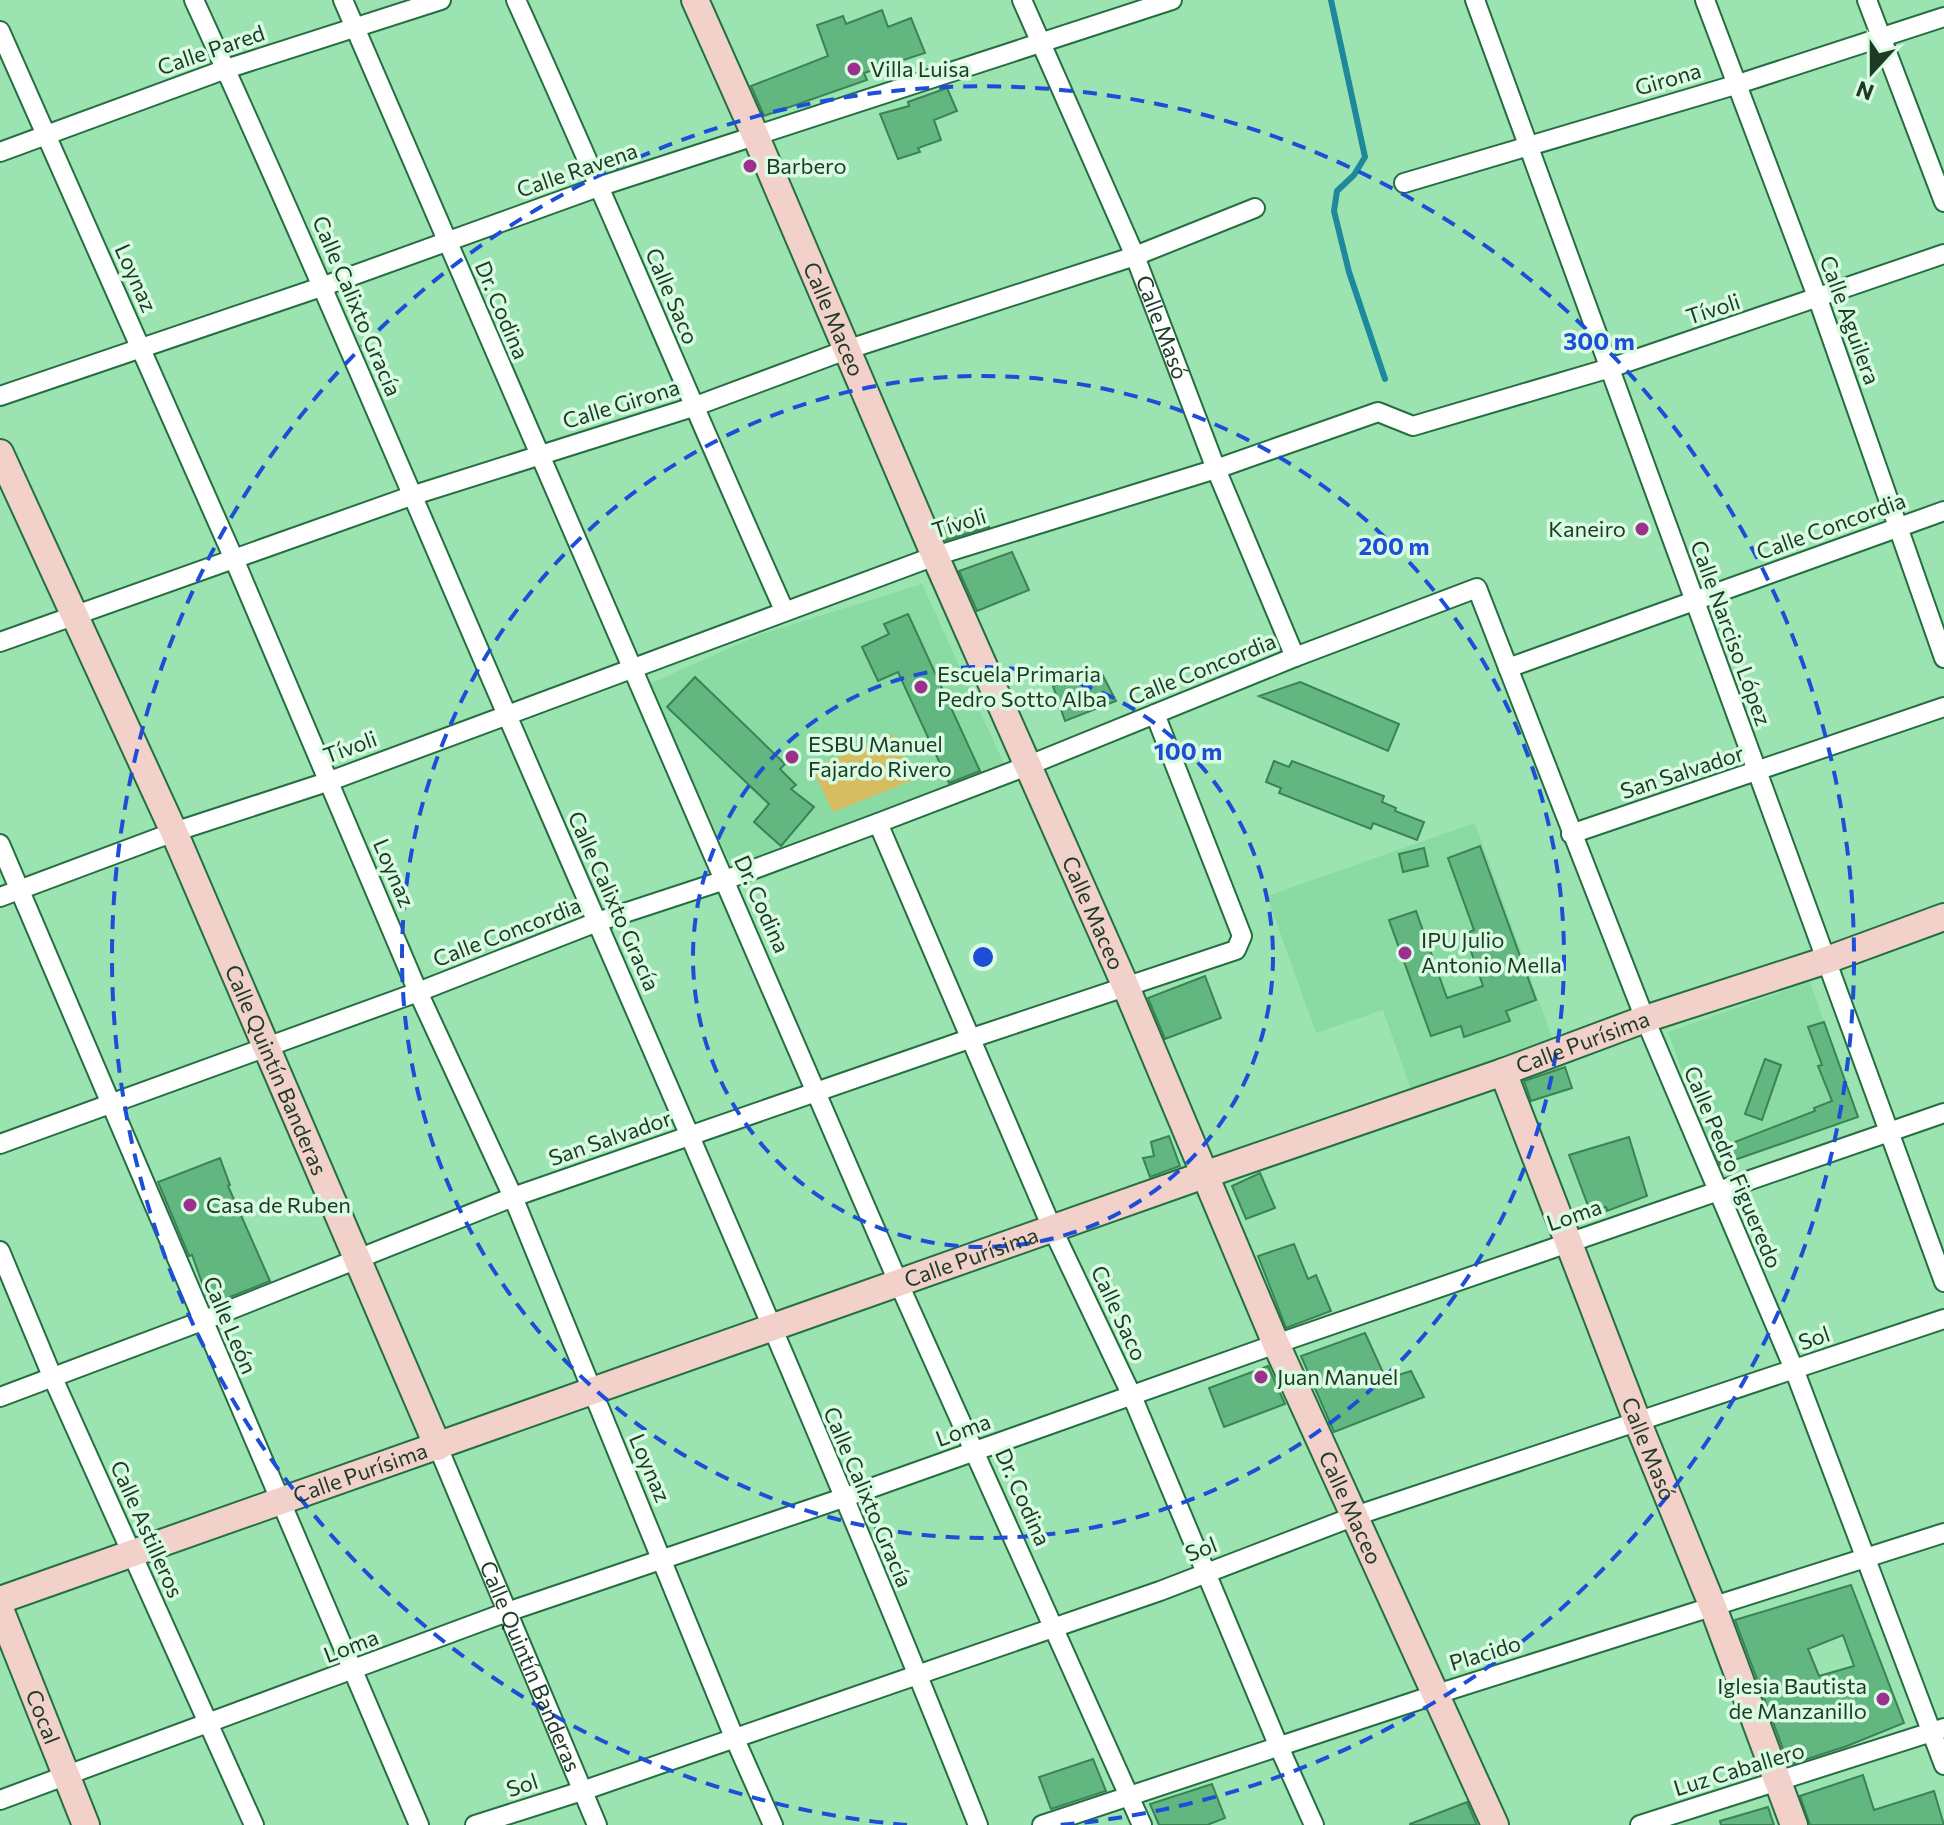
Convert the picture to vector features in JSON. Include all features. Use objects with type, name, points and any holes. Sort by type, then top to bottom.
[{"type":"street","name":"Calle Calixto Gracía","points":[[194,0],[324,286],[411,496],[689,1135],[917,1673],[978,1825]]},
{"type":"street","name":"Dr. Codina","points":[[343,0],[899,1284],[1142,1825]]},
{"type":"street","name":"Calle Pared","points":[[0,152],[226,69],[441,0]]},
{"type":"street","name":"Calle Saco","points":[[516,0],[601,186],[693,407],[784,610]]},
{"type":"street","name":"Calle Maceo","points":[[695,0],[935,556],[1126,987],[1276,1344],[1495,1825]]},
{"type":"street","name":"Calle Masó","points":[[1022,0],[1135,256],[1216,469],[1295,657]]},
{"type":"street","name":"Calle Ravena","points":[[0,396],[324,286],[601,186],[1172,0]]},
{"type":"street","name":"Calle Narciso López","points":[[1475,0],[1824,961],[1944,1282]]},
{"type":"street","name":"Calle Aguilera","points":[[1705,0],[1818,299],[1944,658]]},
{"type":"street","points":[[1867,0],[1944,202]]},
{"type":"street","name":"Girona","points":[[1404,183],[1735,85],[1944,17]]},
{"type":"street","name":"Loynaz","points":[[0,31],[234,559],[418,992],[513,1197],[773,1825]]},
{"type":"street","name":"Calle Girona","points":[[0,642],[411,496],[693,407],[846,350],[1135,256],[1255,208]]},
{"type":"street","name":"Tívoli","points":[[0,897],[174,832],[330,781],[935,556],[1216,469],[1378,412],[1413,426],[1610,368],[1944,254]]},
{"type":"street","name":"Calle Quintín Banderas","points":[[0,453],[174,832],[268,1046],[597,1825]]},
{"type":"street","name":"Calle Concordia","points":[[1508,668],[1944,511]]},
{"type":"street","name":"Calle Concordia","points":[[0,1144],[418,992],[597,922],[725,880],[878,823],[1477,588]]},
{"type":"street","name":"Calle Pedro Figueredo","points":[[1477,588],[1645,1019],[1794,1369],[1938,1730],[1944,1765]]},
{"type":"street","name":"San Salvador","points":[[1571,834],[1944,707]]},
{"type":"street","name":"San Salvador","points":[[0,1397],[202,1321],[513,1197],[1236,950],[1242,936],[1155,714]]},
{"type":"street","name":"Calle Saco","points":[[878,823],[1052,1228],[1132,1396],[1314,1825]]},
{"type":"street","name":"Calle León","points":[[0,844],[419,1825]]},
{"type":"street","name":"Calle Purísima","points":[[0,1600],[1503,1072],[1645,1019],[1824,961],[1944,917]]},
{"type":"street","name":"Calle Masó","points":[[1503,1072],[1638,1423],[1713,1607],[1794,1825]]},
{"type":"street","name":"Loma","points":[[0,1800],[507,1612],[843,1498],[1276,1344],[1944,1113]]},
{"type":"street","name":"Calle Astilleros","points":[[0,1251],[52,1376],[254,1825]]},
{"type":"street","name":"Sol","points":[[475,1825],[582,1791],[1054,1626],[1355,1516],[1944,1319]]},
{"type":"street","name":"Placido","points":[[1042,1825],[1437,1694],[1944,1533]]},
{"type":"street","name":"Cocal","points":[[0,1609],[86,1825]]},
{"type":"street","name":"Luz Caballero","points":[[1640,1825],[1938,1730]]},
{"type":"shaded area","name":"ESBU Manuel Fajardo Rivero","points":[[922,584],[1005,766],[733,869],[649,684],[759,635]]},
{"type":"shaded area","points":[[893,734],[913,780],[833,812],[812,768]]},
{"type":"shaded area","name":"IPU Julio Antonio Mella","points":[[1475,823],[1553,1040],[1411,1090],[1383,1010],[1316,1033],[1267,896]]},
{"type":"shaded area","points":[[1810,982],[1858,1117],[1717,1167],[1668,1032]]},
{"type":"building","points":[[882,10],[888,27],[911,18],[925,53],[864,73],[867,80],[764,116],[751,86],[828,56],[817,25],[843,16],[846,24]]},
{"type":"building","points":[[947,88],[957,111],[934,120],[941,140],[918,148],[920,152],[898,159],[880,114],[909,106],[908,102]]},
{"type":"building","points":[[982,510],[989,527],[946,540],[940,524]]},
{"type":"building","points":[[1012,552],[1029,590],[977,611],[959,571]]},
{"type":"building","points":[[908,614],[980,771],[949,783],[898,672],[878,681],[862,647],[889,634],[884,624]]},
{"type":"building","points":[[1100,670],[1116,701],[1065,721],[1053,686]]},
{"type":"building","points":[[695,677],[785,764],[780,769],[796,785],[791,789],[814,807],[781,846],[754,822],[769,804],[667,707]]},
{"type":"building","points":[[1300,682],[1399,724],[1388,751],[1259,696]]},
{"type":"building","points":[[1274,761],[1289,767],[1292,761],[1384,796],[1382,802],[1396,808],[1395,811],[1424,822],[1417,840],[1373,823],[1371,829],[1279,793],[1281,788],[1266,782]]},
{"type":"building","points":[[1480,846],[1536,1000],[1506,1011],[1510,1021],[1464,1037],[1461,1026],[1431,1036],[1389,920],[1416,911],[1447,998],[1483,986],[1465,934],[1474,930],[1448,858]]},
{"type":"building","points":[[1424,848],[1428,866],[1403,872],[1399,854]]},
{"type":"building","points":[[1205,976],[1221,1018],[1165,1039],[1148,998]]},
{"type":"building","points":[[1824,1022],[1858,1117],[1720,1165],[1714,1150],[1815,1111],[1814,1108],[1832,1101],[1818,1066],[1822,1065],[1808,1027]]},
{"type":"building","points":[[1765,1059],[1781,1065],[1762,1120],[1745,1114]]},
{"type":"building","points":[[1565,1067],[1572,1088],[1531,1101],[1524,1081]]},
{"type":"building","points":[[1169,1136],[1180,1166],[1150,1177],[1143,1158],[1154,1156],[1151,1142]]},
{"type":"building","points":[[1629,1137],[1647,1196],[1607,1211],[1606,1207],[1590,1211],[1569,1155]]},
{"type":"building","points":[[220,1158],[228,1186],[270,1281],[210,1305],[192,1255],[189,1256],[158,1182]]},
{"type":"building","points":[[1260,1173],[1275,1208],[1246,1219],[1232,1186]]},
{"type":"building","points":[[1294,1244],[1308,1279],[1316,1275],[1331,1311],[1286,1328],[1258,1256]]},
{"type":"building","points":[[1365,1333],[1386,1379],[1411,1371],[1424,1397],[1334,1432],[1301,1356]]},
{"type":"building","points":[[1268,1366],[1285,1404],[1224,1427],[1209,1388]]},
{"type":"building","points":[[1851,1585],[1904,1723],[1789,1765],[1735,1620]],"holes":[[[1843,1635],[1854,1666],[1819,1676],[1808,1649]]]},
{"type":"building","points":[[1093,1759],[1106,1791],[1051,1809],[1039,1777]]},
{"type":"building","points":[[1863,1775],[1874,1810],[1934,1791],[1944,1825],[1810,1825],[1800,1796]]},
{"type":"building","points":[[1212,1784],[1225,1818],[1207,1825],[1159,1825],[1150,1804]]},
{"type":"building","points":[[1467,1802],[1477,1825],[1410,1825],[1410,1824]]},
{"type":"building","points":[[1768,1807],[1774,1825],[1721,1825],[1720,1821]]},
{"type":"waterway","points":[[1331,0],[1365,157],[1354,175],[1337,191],[1334,211],[1349,272],[1385,379]]},
{"type":"place","name":"Villa Luisa","points":[[854,69]]},
{"type":"place","name":"Barbero","points":[[750,166]]},
{"type":"place","name":"Kaneiro","points":[[1642,529]]},
{"type":"place","name":"Escuela Primaria Pedro Sotto Alba","points":[[921,687]]},
{"type":"place","name":"ESBU Manuel Fajardo Rivero","points":[[792,757]]},
{"type":"place","name":"IPU Julio Antonio Mella","points":[[1405,953]]},
{"type":"place","name":"Casa de Ruben","points":[[190,1205]]},
{"type":"place","name":"Juan Manuel","points":[[1261,1377]]},
{"type":"place","name":"Iglesia Bautista de Manzanillo","points":[[1883,1699]]}]
